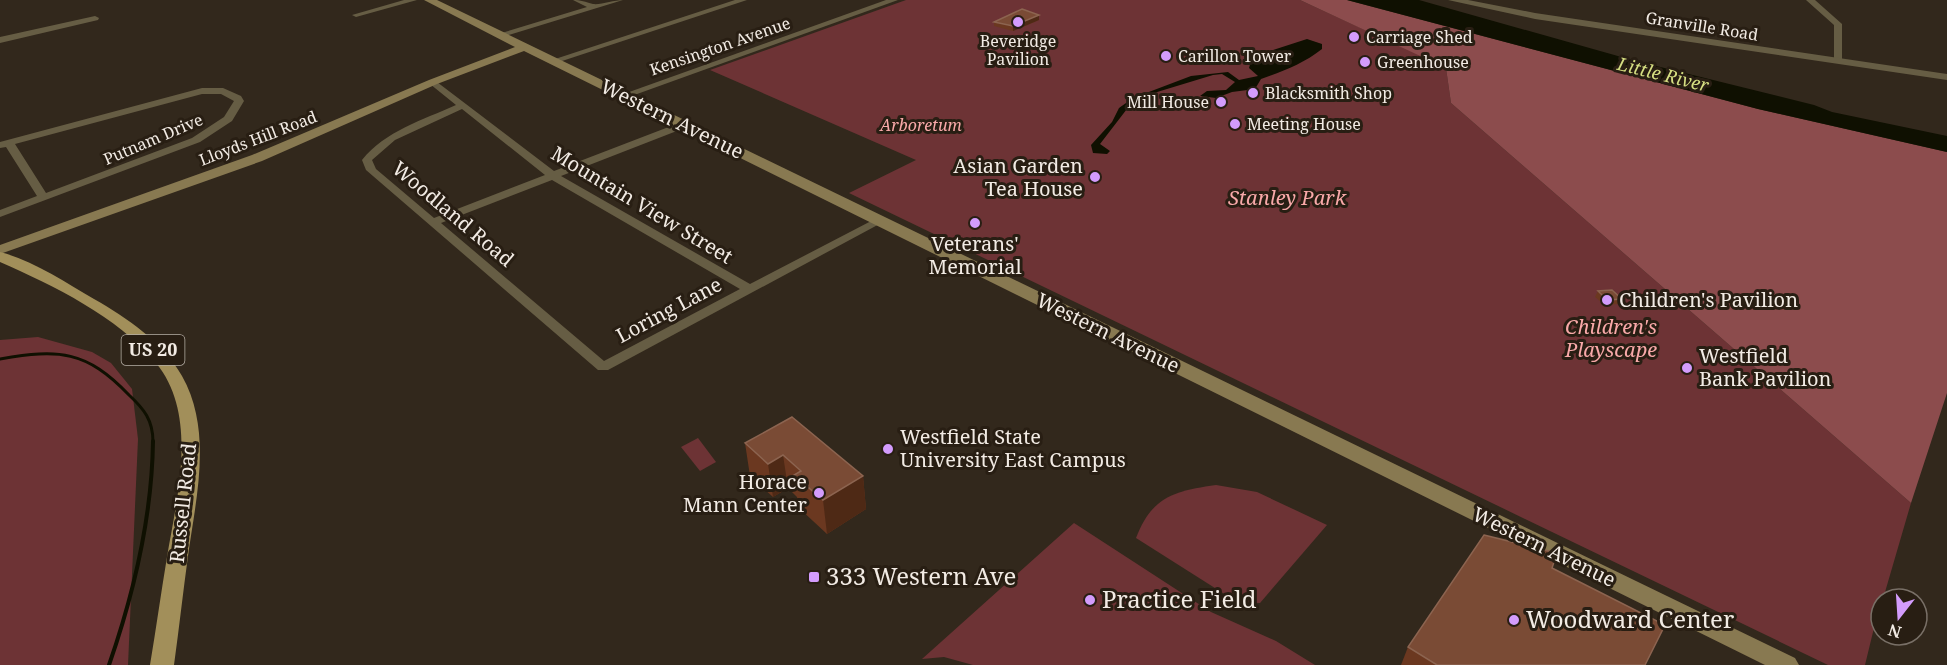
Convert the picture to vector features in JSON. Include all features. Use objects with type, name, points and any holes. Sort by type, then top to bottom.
[{"type":"main road","name":"Western Avenue","points":[[429,0],[1787,665]]},
{"type":"main road","name":"Lloyds Hill Road","points":[[0,250],[266,155],[433,82],[524,47]]},
{"type":"main road","name":"Russell Road","points":[[0,256],[44,277],[134,333],[164,361],[181,391],[189,424],[191,468],[162,665]]},
{"type":"street","points":[[356,15],[413,0]]},
{"type":"street","points":[[577,0],[594,8]]},
{"type":"street","points":[[499,35],[619,0]]},
{"type":"street","points":[[719,0],[730,4]]},
{"type":"street","points":[[553,61],[743,0]]},
{"type":"street","name":"Kensington Avenue","points":[[623,96],[894,0]]},
{"type":"street","name":"Granville Road","points":[[1453,0],[1558,20],[1947,76]]},
{"type":"street","points":[[1810,0],[1838,24],[1839,62]]},
{"type":"street","points":[[0,40],[95,18]]},
{"type":"street","name":"Mountain View Street","points":[[433,82],[553,176],[750,290]]},
{"type":"street","name":"Putnam Drive","points":[[0,214],[196,140],[228,119],[238,105],[238,98],[223,91],[202,91],[5,144]]},
{"type":"street","name":"Woodland Road","points":[[464,105],[391,138],[367,160],[371,170],[603,367]]},
{"type":"street","points":[[434,222],[683,125]]},
{"type":"street","points":[[5,144],[44,198]]},
{"type":"street","name":"Loring Lane","points":[[603,367],[879,221]]},
{"type":"green space","name":"Stanley Park","points":[[906,0],[1300,0],[1378,36],[1385,35],[1446,68],[1451,103],[1911,503],[1886,587],[1869,587],[1869,647],[1865,665],[1828,665],[849,193],[916,160],[710,70]]},
{"type":"green space","points":[[38,337],[92,352],[111,363],[132,389],[138,439],[128,665],[0,665],[0,340]]},
{"type":"green space","points":[[698,438],[716,462],[700,471],[681,447]]},
{"type":"green space","points":[[1216,485],[1257,492],[1327,525],[1260,603],[1237,602],[1136,538],[1149,513],[1167,498],[1188,490]]},
{"type":"green space","name":"Practice Field","points":[[1074,523],[1211,612],[1276,641],[1315,665],[973,665],[944,657],[922,659]]},
{"type":"shaded area","points":[[1300,0],[1347,0],[1758,109],[1947,152],[1947,393],[1911,503],[1451,103],[1446,68]]},
{"type":"water","name":"Little River","points":[[1347,0],[1419,0],[1632,60],[1814,105],[1832,112],[1947,136],[1947,152],[1758,109]]},
{"type":"water","points":[[1307,39],[1322,44],[1322,49],[1300,63],[1261,79],[1255,89],[1232,92],[1216,98],[1200,96],[1207,91],[1226,90],[1235,82],[1222,74],[1144,96],[1130,105],[1100,144],[1110,151],[1107,154],[1093,153],[1091,145],[1112,122],[1119,108],[1133,98],[1191,76],[1228,72],[1239,80],[1258,76],[1249,68],[1251,61],[1258,55]]},
{"type":"building","points":[[1022,9],[1039,15],[1013,26],[994,22]]},
{"type":"building","points":[[1612,290],[1622,299],[1607,300],[1598,291]]},
{"type":"building","points":[[792,417],[863,476],[823,500],[794,475],[801,471],[783,455],[768,464],[745,443]]},
{"type":"building","name":"Woodward Center","points":[[1484,535],[1557,553],[1552,568],[1665,625],[1645,665],[1437,665],[1408,647]]},
{"type":"waterway","points":[[0,359],[55,354],[85,361],[114,380],[139,405],[149,421],[153,441]]},
{"type":"waterway","points":[[109,665],[134,583],[140,554],[149,498],[153,441]]},
{"type":"place","name":"Beveridge Pavilion","points":[[1018,22]]},
{"type":"place","name":"Carriage Shed","points":[[1354,37]]},
{"type":"place","name":"Carillon Tower","points":[[1166,56]]},
{"type":"place","name":"Greenhouse","points":[[1365,62]]},
{"type":"place","name":"Blacksmith Shop","points":[[1253,93]]},
{"type":"place","name":"Mill House","points":[[1221,102]]},
{"type":"place","name":"Meeting House","points":[[1235,124]]},
{"type":"place","name":"Asian Garden Tea House","points":[[1095,177]]},
{"type":"place","name":"Veterans' Memorial","points":[[975,223]]},
{"type":"place","name":"Children's Pavilion","points":[[1607,300]]},
{"type":"place","name":"Westfield Bank Pavilion","points":[[1687,368]]},
{"type":"place","name":"Westfield State University East Campus","points":[[888,449]]},
{"type":"place","name":"Horace Mann Center","points":[[819,493]]},
{"type":"place","name":"333 Western Ave","points":[[814,577]]},
{"type":"place","name":"Practice Field","points":[[1090,600]]},
{"type":"place","name":"Woodward Center","points":[[1514,620]]},
{"type":"park label","name":"Arboretum","points":[[921,125]]},
{"type":"park label","name":"Children's Playscape","points":[[1611,338]]}]
